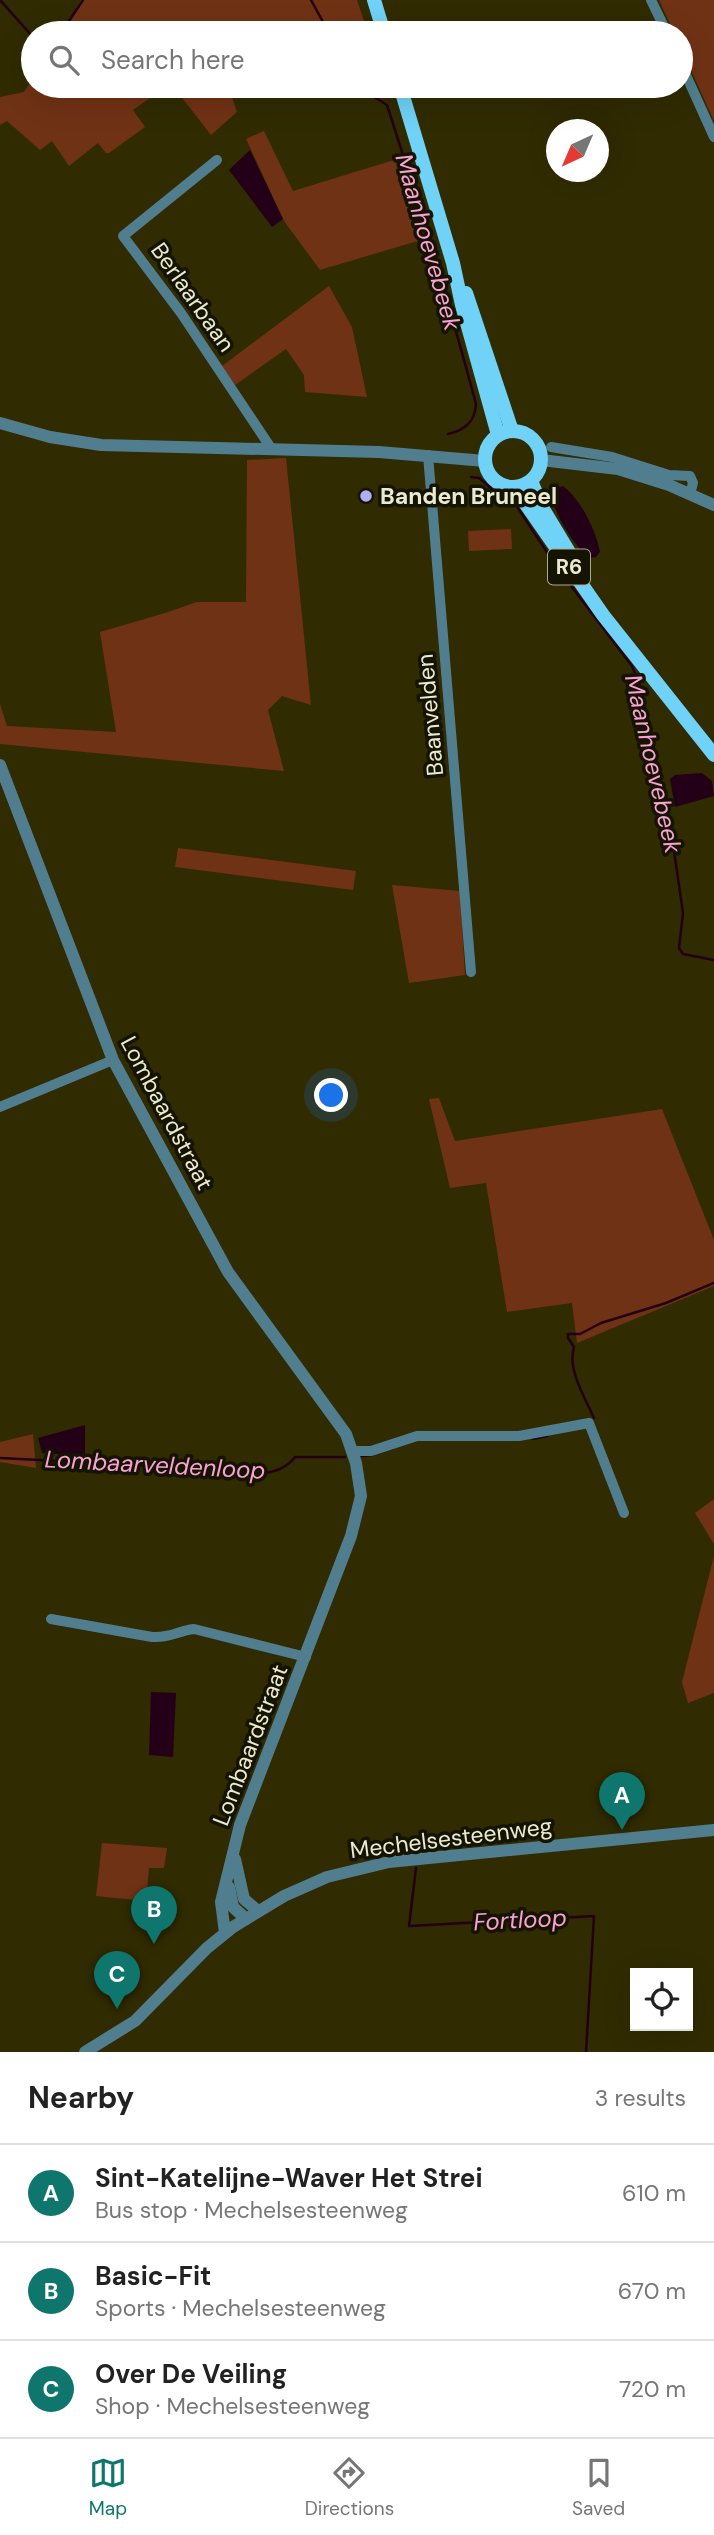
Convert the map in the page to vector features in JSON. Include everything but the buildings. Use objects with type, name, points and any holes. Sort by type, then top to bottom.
[{"type":"main road","points":[[374,0],[380,21]]},
{"type":"main road","points":[[404,98],[453,263],[465,318],[505,433]]},
{"type":"main road","points":[[485,460],[488,446],[505,433],[523,433],[534,441],[541,460],[537,474],[531,481],[514,487]]},
{"type":"main road","name":"R6","points":[[485,460],[494,480],[503,486],[514,487],[603,615],[628,643]]},
{"type":"main road","name":"R6","points":[[531,481],[543,509],[572,558],[628,643],[714,755]]},
{"type":"street","points":[[652,0],[662,21]]},
{"type":"street","points":[[693,91],[714,137]]},
{"type":"street","name":"Berlaarbaan","points":[[217,160],[123,236],[180,313],[271,448]]},
{"type":"street","points":[[0,423],[50,437],[101,445],[271,448],[485,460]]},
{"type":"street","points":[[551,447],[612,457],[669,475],[690,476],[693,482],[690,494]]},
{"type":"street","name":"Baanvelden","points":[[428,455],[471,972]]},
{"type":"street","points":[[541,460],[618,469],[656,480],[714,505]]},
{"type":"street","name":"Lombaardstraat","points":[[0,765],[113,1060],[228,1272],[346,1434],[361,1496],[351,1536],[240,1825],[221,1902],[225,1933]]},
{"type":"street","points":[[0,1107],[113,1060]]},
{"type":"street","points":[[352,1451],[371,1451],[416,1436],[519,1436],[589,1423],[624,1513]]},
{"type":"street","name":"Lombaardstraat","points":[[51,1619],[152,1637],[168,1637],[194,1629],[306,1657]]},
{"type":"street","name":"Mechelsesteenweg","points":[[85,2052],[135,2021],[225,1933],[258,1911],[305,1886],[368,1865],[714,1830]]},
{"type":"street","name":"Lombaardstraat","points":[[234,1848],[244,1899],[258,1911]]},
{"type":"street","name":"Lombaardstraat","points":[[228,1877],[229,1897],[233,1907],[246,1919]]},
{"type":"shaded area","points":[[81,0],[357,0],[364,21],[68,21]]},
{"type":"shaded area","points":[[659,0],[714,0],[714,121],[693,75],[693,21],[669,21]]},
{"type":"shaded area","points":[[21,93],[21,98],[150,98],[133,110],[145,127],[109,153],[98,143],[69,166],[52,141],[40,150],[7,121],[0,125],[0,97]]},
{"type":"shaded area","points":[[182,98],[232,98],[237,112],[211,135]]},
{"type":"shaded area","points":[[264,131],[293,191],[407,156],[431,237],[320,270],[284,221],[246,139]]},
{"type":"shaded area","points":[[250,150],[283,219],[272,227],[229,170]]},
{"type":"shaded area","points":[[329,286],[352,327],[367,397],[305,392],[304,375],[286,349],[235,385],[222,366]]},
{"type":"shaded area","points":[[286,458],[311,705],[282,696],[268,710],[284,771],[0,744],[0,704],[7,726],[116,732],[100,632],[197,602],[246,602],[247,460]]},
{"type":"shaded area","points":[[563,486],[582,507],[591,525],[600,552],[596,557],[588,558],[558,515],[553,497],[554,489]]},
{"type":"shaded area","points":[[511,529],[512,549],[469,551],[468,531]]},
{"type":"shaded area","points":[[702,773],[712,781],[714,796],[675,807],[670,779],[675,775]]},
{"type":"shaded area","points":[[178,848],[356,871],[353,890],[175,867]]},
{"type":"shaded area","points":[[392,885],[460,891],[465,975],[409,983]]},
{"type":"shaded area","points":[[439,1098],[455,1141],[662,1109],[714,1240],[714,1286],[577,1343],[572,1303],[507,1312],[486,1183],[450,1188],[429,1099]]},
{"type":"shaded area","points":[[85,1425],[85,1456],[42,1453],[38,1438]]},
{"type":"shaded area","points":[[33,1434],[36,1468],[0,1462],[0,1442]]},
{"type":"shaded area","points":[[714,1499],[714,1544],[695,1513]]},
{"type":"shaded area","points":[[714,1556],[714,1693],[688,1703],[682,1682]]},
{"type":"shaded area","points":[[151,1692],[176,1693],[173,1757],[149,1755]]},
{"type":"shaded area","points":[[102,1843],[167,1848],[164,1868],[149,1868],[146,1901],[96,1896]]},
{"type":"waterway","name":"Maanhoevebeek","points":[[0,0],[21,24]]},
{"type":"waterway","name":"Maanhoevebeek","points":[[69,21],[83,0]]},
{"type":"waterway","name":"Maanhoevebeek","points":[[311,0],[322,21]]},
{"type":"waterway","name":"Maanhoevebeek","points":[[376,98],[387,105],[476,404],[474,416],[468,424],[448,434]]},
{"type":"waterway","name":"Maanhoevebeek","points":[[471,477],[479,478],[498,494],[512,499],[556,566],[632,666],[639,683],[670,823],[683,913],[679,948],[683,954],[714,960]]},
{"type":"waterway","name":"Lombaarveldenloop","points":[[594,1418],[575,1374],[572,1356],[574,1347],[568,1334],[580,1334],[601,1323],[666,1303],[714,1283]]},
{"type":"waterway","name":"Lombaarveldenloop","points":[[533,1439],[547,1436]]},
{"type":"waterway","name":"Lombaarveldenloop","points":[[362,1456],[372,1455]]},
{"type":"waterway","name":"Lombaarveldenloop","points":[[0,1458],[215,1469],[258,1474],[279,1470],[295,1457],[345,1457]]},
{"type":"waterway","name":"Fortloop","points":[[416,1868],[409,1926],[594,1916],[586,2052]]},
{"type":"place","name":"Banden Bruneel","points":[[366,496]]},
{"type":"place","name":"Sint-Katelijne-Waver Het Strei","points":[[622,1830]]},
{"type":"place","name":"Basic-Fit","points":[[154,1944]]},
{"type":"place","name":"Over De Veiling","points":[[117,2009]]}]
